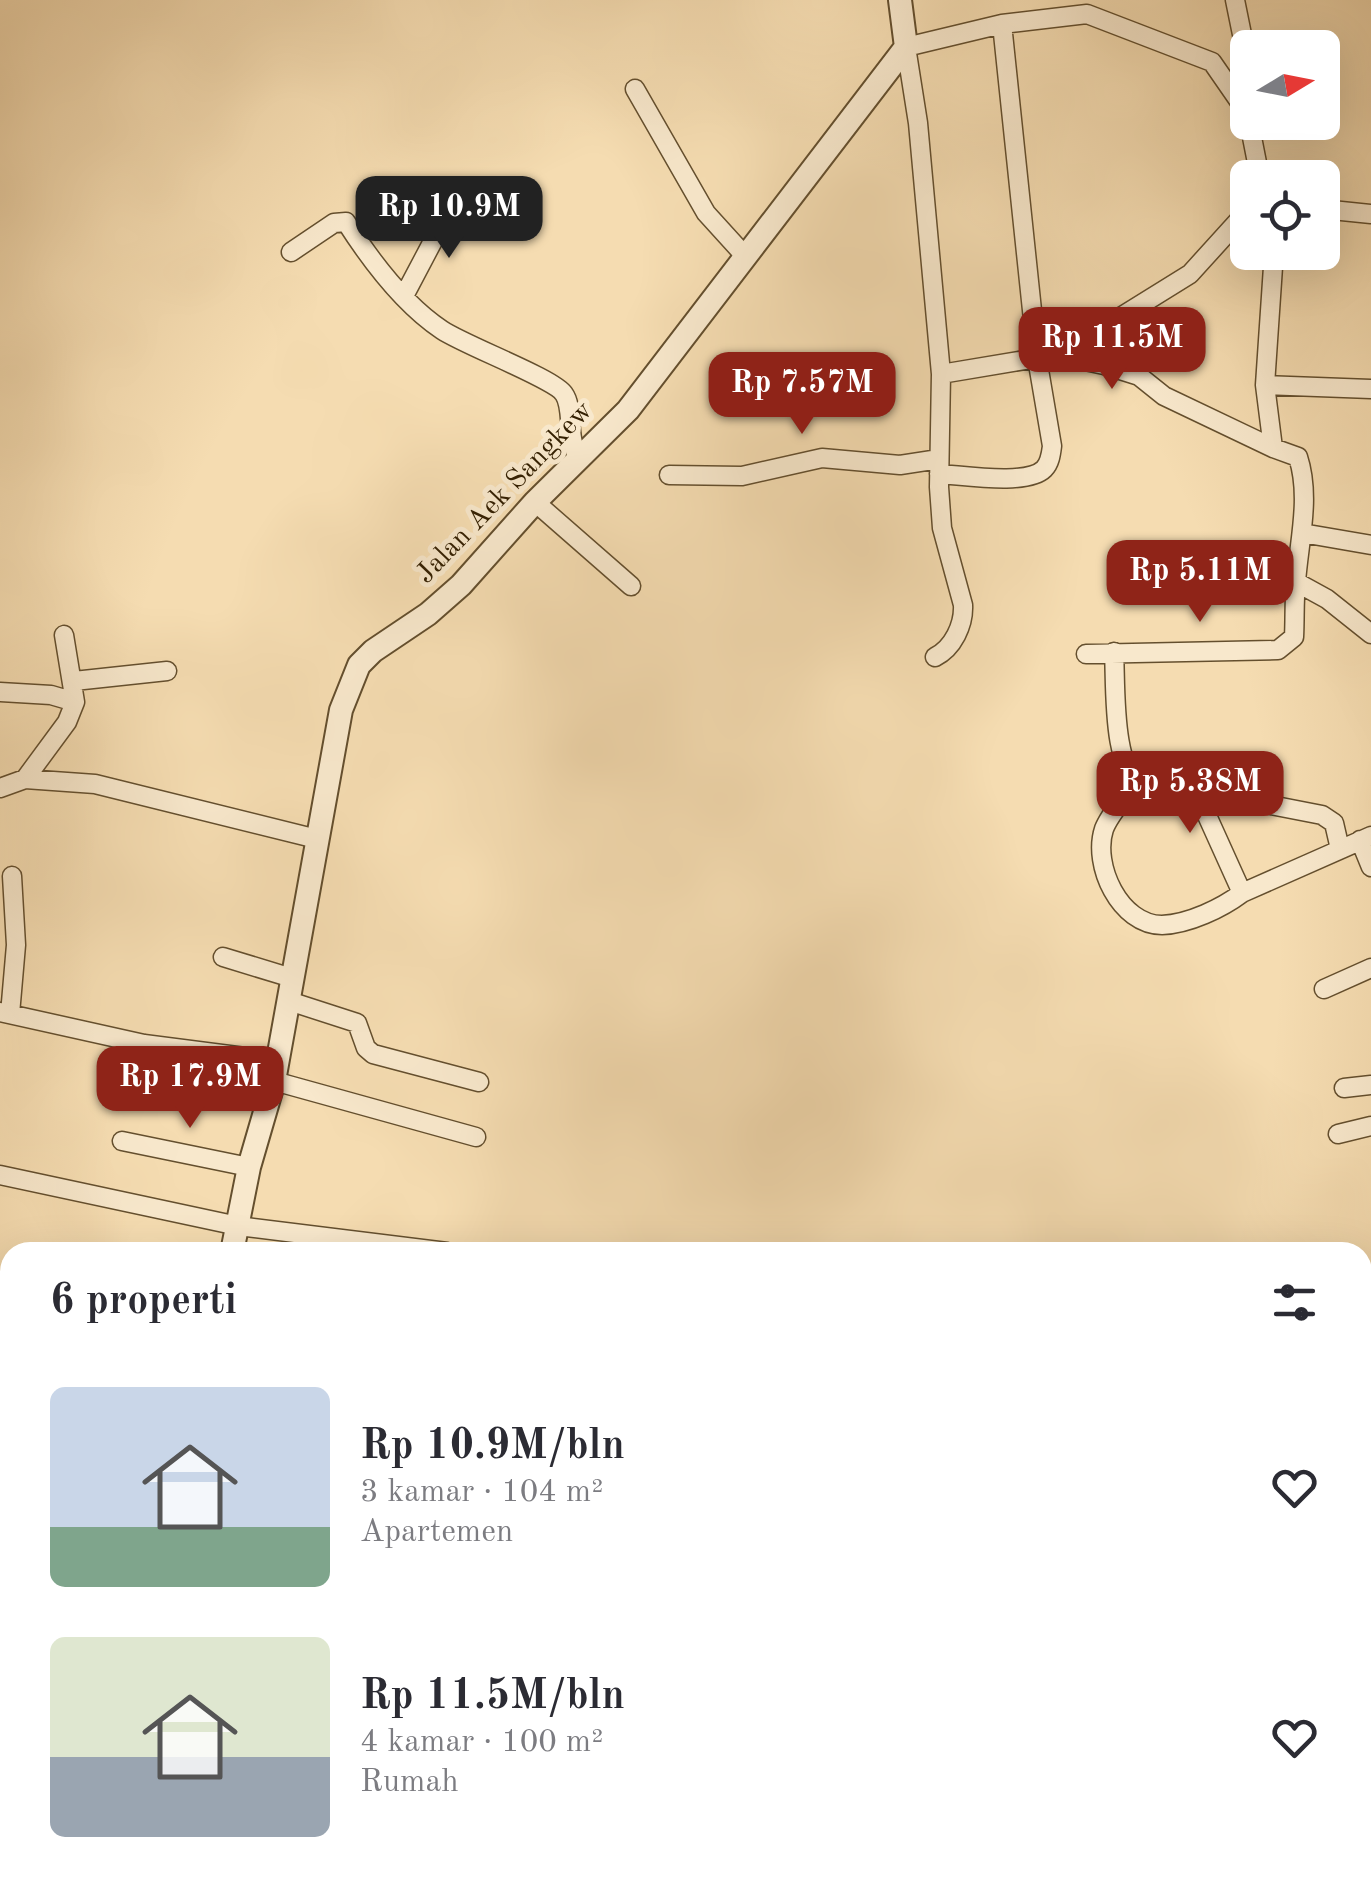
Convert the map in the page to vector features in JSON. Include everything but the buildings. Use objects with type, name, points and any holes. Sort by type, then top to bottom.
[{"type":"street","points":[[900,0],[918,123],[942,374],[942,528],[964,616],[949,648],[934,657]]},
{"type":"street","points":[[1235,0],[1241,30]]},
{"type":"street","points":[[906,47],[1002,24],[1076,14],[1101,18],[1212,62],[1230,88]]},
{"type":"street","points":[[670,475],[742,476],[822,458],[939,467],[996,478],[1026,477],[1042,471],[1050,460],[1052,446],[1037,358],[1002,24]]},
{"type":"street","name":"Jalan Aek Sangkew","points":[[234,1242],[249,1167],[275,1071],[341,710],[359,665],[461,585],[535,502],[628,410],[906,47]]},
{"type":"street","points":[[635,89],[706,214],[746,257]]},
{"type":"street","points":[[404,296],[452,205]]},
{"type":"street","points":[[1340,211],[1371,214]]},
{"type":"street","points":[[291,252],[334,224],[346,222],[404,296],[428,319],[466,344],[556,385],[568,400],[570,444],[578,460]]},
{"type":"street","points":[[1066,357],[1103,328],[1190,274],[1230,230]]},
{"type":"street","points":[[1273,270],[1265,384],[1273,448]]},
{"type":"street","points":[[942,374],[1037,358],[1066,357],[1104,365],[1139,376],[1164,396],[1298,457],[1303,472],[1302,533],[1294,638],[1278,650],[1086,654]]},
{"type":"street","points":[[1265,384],[1371,389]]},
{"type":"street","points":[[535,502],[631,586]]},
{"type":"street","points":[[1302,533],[1371,545]]},
{"type":"street","points":[[1296,582],[1327,599],[1371,634]]},
{"type":"street","points":[[25,778],[67,722],[76,702],[64,635]]},
{"type":"street","points":[[1114,652],[1121,748],[1128,773],[1144,789],[1200,800],[1242,892]]},
{"type":"street","points":[[74,681],[167,671]]},
{"type":"street","points":[[0,692],[76,702]]},
{"type":"street","points":[[0,788],[25,778],[95,784],[317,839]]},
{"type":"street","points":[[1136,784],[1104,828],[1100,855],[1103,872],[1130,911],[1158,925],[1228,904],[1242,892],[1366,838],[1371,867]]},
{"type":"street","points":[[1205,808],[1243,800],[1322,815],[1334,823],[1340,849]]},
{"type":"street","points":[[12,876],[16,945],[5,1013],[275,1071],[476,1137]]},
{"type":"street","points":[[223,957],[357,1023],[366,1048],[373,1054],[480,1082]]},
{"type":"street","points":[[1324,988],[1371,968]]},
{"type":"street","points":[[1344,1088],[1371,1086]]},
{"type":"street","points":[[1338,1134],[1371,1126]]},
{"type":"street","points":[[122,1141],[249,1167]]},
{"type":"street","points":[[0,1175],[238,1226],[347,1242]]}]
